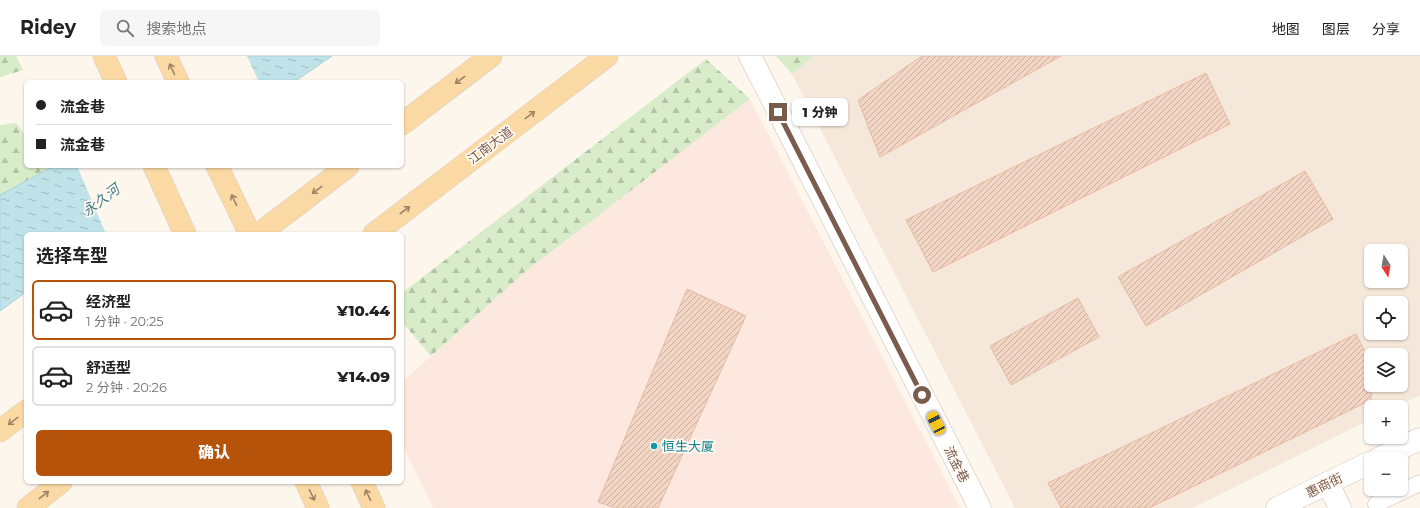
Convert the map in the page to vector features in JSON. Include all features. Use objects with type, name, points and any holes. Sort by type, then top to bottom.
[{"type":"main road","points":[[104,56],[115,80]]},
{"type":"main road","points":[[166,56],[177,80]]},
{"type":"main road","points":[[404,122],[491,56]]},
{"type":"main road","name":"江南大道","points":[[377,232],[607,56]]},
{"type":"main road","points":[[155,168],[184,232]]},
{"type":"main road","points":[[219,168],[249,232]]},
{"type":"main road","points":[[262,232],[345,168]]},
{"type":"main road","points":[[0,431],[24,413]]},
{"type":"main road","points":[[28,508],[58,484]]},
{"type":"main road","points":[[307,484],[318,508]]},
{"type":"main road","points":[[363,484],[374,508]]},
{"type":"street","name":"流金巷","points":[[750,56],[980,508]]},
{"type":"street","points":[[1393,452],[1420,439]]},
{"type":"street","name":"惠商街","points":[[1278,508],[1364,465]]},
{"type":"street","points":[[1328,483],[1340,508]]},
{"type":"lane","points":[[1378,508],[1376,504],[1420,483]]},
{"type":"shaded area","points":[[814,56],[1420,56],[1420,395],[1408,401],[1364,400],[1364,422],[1193,508],[1015,508],[792,74]]},
{"type":"shaded area","points":[[750,99],[960,508],[433,508],[404,448],[404,380],[525,272]]},
{"type":"green space","points":[[0,56],[16,56],[23,70],[0,77]]},
{"type":"green space","points":[[776,56],[814,56],[792,74]]},
{"type":"green space","points":[[706,59],[750,99],[525,272],[431,356],[404,324],[404,291]]},
{"type":"green space","points":[[16,123],[24,133],[24,168],[49,168],[0,195],[0,125]]},
{"type":"water","points":[[208,56],[332,56],[297,80],[179,80]]},
{"type":"water","name":"永久河","points":[[50,168],[185,168],[130,215],[107,232],[24,232],[24,293],[0,311],[0,195]]},
{"type":"pier","points":[[205,56],[247,56],[258,80],[177,80]]},
{"type":"pier","points":[[78,168],[187,168],[131,216],[111,232],[105,232]]},
{"type":"building","points":[[922,56],[1061,56],[880,157],[858,100]]},
{"type":"building","points":[[1206,73],[1230,124],[933,272],[906,220]]},
{"type":"building","points":[[1305,171],[1333,219],[1146,326],[1118,277]]},
{"type":"building","name":"恒生大厦","points":[[687,289],[746,316],[658,508],[615,508],[598,502]]},
{"type":"building","points":[[1078,298],[1099,337],[1011,385],[990,346]]},
{"type":"building","points":[[1356,334],[1364,349],[1364,392],[1371,392],[1371,400],[1364,400],[1364,403],[1149,508],[1061,508],[1048,483]]},
{"type":"place","name":"恒生大厦","points":[[654,446]]},
{"type":"route","points":[[778,112],[922,395]]}]
